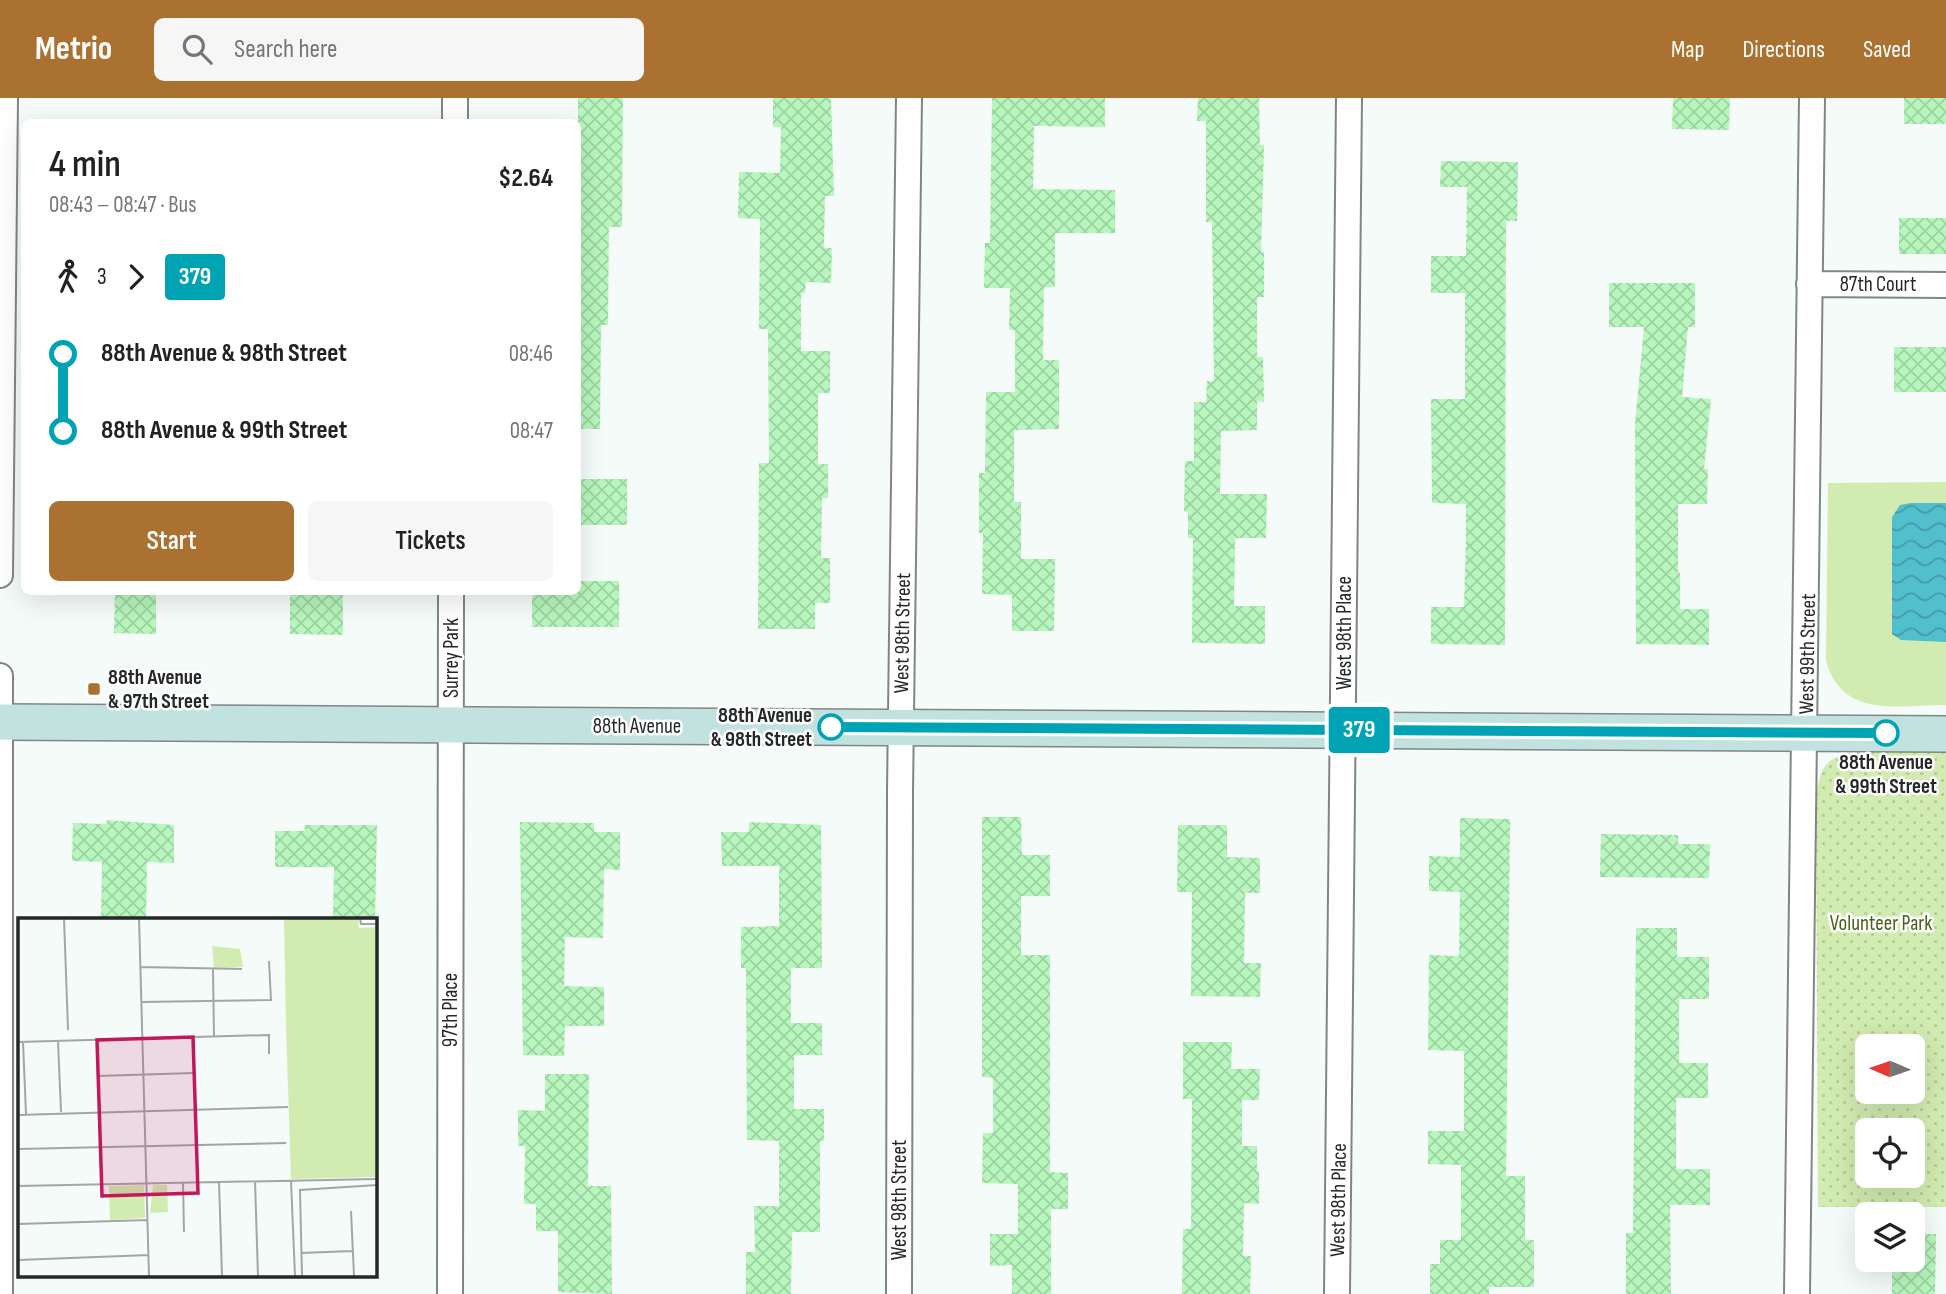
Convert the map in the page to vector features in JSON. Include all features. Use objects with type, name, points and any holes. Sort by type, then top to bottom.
[{"type":"street","points":[[0,575],[5,98]]},
{"type":"street","points":[[455,98],[455,119]]},
{"type":"street","name":"West 98th Street","points":[[899,1294],[901,727],[909,98]]},
{"type":"street","name":"West 98th Place","points":[[1337,1294],[1349,98]]},
{"type":"street","name":"West 99th Street","points":[[1797,1294],[1812,98]]},
{"type":"street","name":"87th Court","points":[[1809,284],[1946,285]]},
{"type":"street","name":"Surrey Park","points":[[450,725],[451,595]]},
{"type":"street","points":[[0,676],[0,1294]]},
{"type":"street","name":"88th Avenue","points":[[1,722],[1946,734]]},
{"type":"street","name":"97th Place","points":[[450,725],[450,1294]]},
{"type":"green space","points":[[1946,482],[1946,705],[1891,706],[1858,700],[1845,692],[1834,680],[1826,661],[1828,483]]},
{"type":"green space","name":"Volunteer Park","points":[[1860,751],[1946,751],[1946,1207],[1925,1207],[1925,1202],[1855,1202],[1855,1207],[1818,1207],[1816,800],[1822,771],[1838,756]]},
{"type":"water","points":[[1946,503],[1946,642],[1901,640],[1892,634],[1892,517],[1900,505]]},
{"type":"building","points":[[578,98],[623,98],[622,227],[609,227],[608,325],[601,325],[600,429],[581,429],[581,119],[578,119]]},
{"type":"building","points":[[773,98],[831,98],[834,196],[825,196],[824,248],[832,248],[831,283],[806,282],[805,293],[801,293],[801,351],[830,351],[830,393],[818,393],[818,464],[828,464],[828,498],[822,498],[821,558],[830,558],[830,603],[815,603],[815,629],[758,629],[759,463],[769,463],[768,329],[759,329],[760,219],[738,218],[739,172],[780,173],[781,127],[773,127]]},
{"type":"building","points":[[992,98],[1105,98],[1105,127],[1034,126],[1033,189],[1115,190],[1115,233],[1055,233],[1055,287],[1044,287],[1043,360],[1059,360],[1059,429],[1014,430],[1014,502],[1021,502],[1021,559],[1055,559],[1054,631],[1012,631],[1012,595],[982,594],[983,533],[979,533],[979,473],[985,473],[986,392],[1015,392],[1015,330],[1009,330],[1010,288],[984,288],[985,243],[990,243]]},
{"type":"building","points":[[1198,98],[1259,98],[1260,145],[1264,145],[1261,252],[1264,252],[1264,297],[1257,297],[1257,357],[1263,357],[1264,402],[1257,401],[1257,430],[1221,431],[1220,494],[1267,494],[1266,538],[1235,538],[1234,606],[1265,606],[1265,644],[1192,643],[1193,538],[1188,538],[1188,512],[1184,511],[1185,461],[1194,461],[1194,402],[1206,402],[1207,381],[1214,381],[1212,222],[1206,222],[1206,121],[1197,121]]},
{"type":"building","points":[[1673,98],[1730,98],[1729,130],[1672,129]]},
{"type":"building","points":[[1904,98],[1946,98],[1946,124],[1904,124]]},
{"type":"building","points":[[1441,161],[1518,162],[1517,221],[1506,221],[1505,645],[1431,644],[1431,607],[1464,607],[1466,541],[1466,504],[1432,503],[1431,399],[1465,399],[1465,293],[1431,293],[1431,256],[1466,256],[1467,187],[1440,187]]},
{"type":"building","points":[[1899,218],[1946,218],[1946,254],[1899,254]]},
{"type":"building","points":[[1609,283],[1695,283],[1695,327],[1688,327],[1682,397],[1711,399],[1704,469],[1708,469],[1707,504],[1678,504],[1678,573],[1680,609],[1709,609],[1709,645],[1636,644],[1635,424],[1644,327],[1609,327]]},
{"type":"building","points":[[1894,347],[1946,347],[1946,392],[1894,392]]},
{"type":"building","points":[[581,479],[627,479],[627,525],[581,525]]},
{"type":"building","points":[[581,581],[619,581],[619,627],[532,627],[532,595],[581,595]]},
{"type":"building","points":[[115,595],[156,595],[156,634],[114,633]]},
{"type":"building","points":[[290,595],[343,595],[343,635],[290,634]]},
{"type":"building","points":[[982,817],[1021,817],[1022,855],[1050,855],[1050,896],[1021,896],[1021,955],[1050,955],[1050,1172],[1068,1173],[1068,1209],[1051,1209],[1051,1294],[1012,1294],[1012,1265],[990,1266],[990,1234],[1018,1234],[1018,1184],[982,1183],[983,1133],[993,1133],[993,1078],[982,1077]]},
{"type":"building","points":[[1460,818],[1510,819],[1506,1176],[1525,1176],[1525,1240],[1534,1240],[1534,1287],[1489,1287],[1489,1294],[1430,1294],[1430,1264],[1440,1264],[1440,1240],[1461,1240],[1461,1165],[1428,1164],[1428,1131],[1464,1131],[1464,1051],[1428,1050],[1429,955],[1459,956],[1460,892],[1429,891],[1429,856],[1460,857]]},
{"type":"building","points":[[107,820],[174,825],[174,863],[147,862],[146,918],[101,918],[102,862],[72,861],[73,823],[107,824]]},
{"type":"building","points":[[520,822],[594,823],[594,832],[620,832],[620,870],[604,869],[603,938],[565,937],[564,986],[604,987],[604,1026],[565,1026],[564,1056],[523,1055]]},
{"type":"building","points":[[749,822],[821,825],[822,968],[791,968],[791,1023],[822,1023],[822,1055],[794,1055],[794,1109],[824,1109],[824,1141],[820,1141],[820,1232],[792,1232],[791,1294],[746,1294],[746,1252],[755,1252],[754,1206],[779,1206],[779,1141],[747,1140],[746,968],[741,968],[741,927],[779,926],[779,866],[722,866],[721,832],[749,832]]},
{"type":"building","points":[[304,825],[377,825],[375,918],[333,918],[334,867],[275,867],[275,831],[305,831]]},
{"type":"building","points":[[1178,825],[1227,825],[1227,857],[1260,858],[1260,893],[1245,893],[1244,963],[1261,963],[1260,997],[1191,996],[1192,892],[1177,892]]},
{"type":"building","points":[[1601,834],[1678,835],[1678,844],[1710,844],[1709,878],[1600,877]]},
{"type":"building","points":[[1636,928],[1677,928],[1677,957],[1709,957],[1709,999],[1679,999],[1679,1063],[1708,1063],[1708,1098],[1676,1098],[1676,1169],[1710,1169],[1710,1205],[1670,1205],[1671,1294],[1626,1294],[1626,1233],[1633,1233]]},
{"type":"building","points":[[1183,1042],[1232,1042],[1231,1069],[1260,1069],[1259,1100],[1242,1100],[1242,1146],[1257,1146],[1257,1172],[1259,1171],[1259,1204],[1244,1203],[1243,1256],[1251,1256],[1250,1294],[1182,1294],[1183,1229],[1191,1229],[1192,1099],[1183,1099]]},
{"type":"building","points":[[545,1074],[589,1074],[588,1186],[611,1186],[612,1294],[558,1292],[558,1231],[536,1231],[536,1204],[524,1204],[525,1146],[518,1146],[518,1110],[545,1111]]},
{"type":"building","points":[[1925,1234],[1936,1234],[1935,1294],[1892,1294],[1892,1272],[1925,1272]]},
{"type":"bus line","name":"379","points":[[831,727],[1886,733]]},
{"type":"place","name":"88th Avenue & 97th Street","points":[[94,689]]},
{"type":"place","name":"88th Avenue & 98th Street","points":[[831,727]]},
{"type":"place","name":"88th Avenue & 99th Street","points":[[1886,733]]}]
